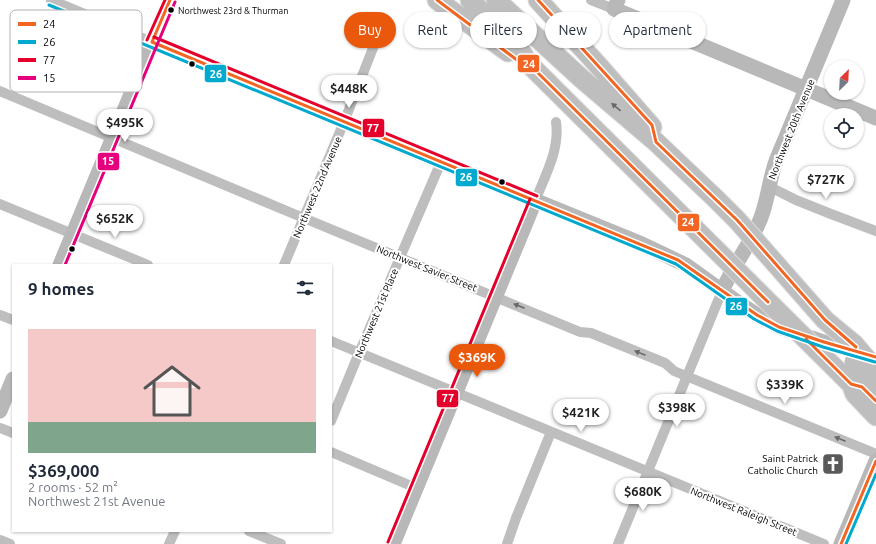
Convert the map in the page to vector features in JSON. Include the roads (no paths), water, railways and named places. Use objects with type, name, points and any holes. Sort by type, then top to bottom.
[{"type":"highway","points":[[437,0],[517,60],[528,63]]},
{"type":"highway","points":[[470,0],[522,51],[528,63],[851,384],[855,394],[876,416]]},
{"type":"highway","points":[[496,0],[576,73],[656,142],[717,200],[745,229],[825,320],[854,344],[876,370]]},
{"type":"highway","points":[[538,0],[652,125],[656,142]]},
{"type":"highway","points":[[825,320],[844,351],[876,389]]},
{"type":"highway","points":[[851,384],[862,387],[876,401]]},
{"type":"street","points":[[142,67],[170,0]]},
{"type":"street","points":[[591,0],[616,5],[806,89],[876,118]]},
{"type":"street","name":"Northwest 20th Avenue","points":[[618,544],[728,277],[756,230],[761,218],[768,186],[776,161],[843,0]]},
{"type":"street","points":[[54,1],[76,10]]},
{"type":"street","points":[[142,38],[678,260],[757,315],[780,327],[876,357]]},
{"type":"street","name":"Northwest 22nd Avenue","points":[[284,264],[344,122],[373,48]]},
{"type":"street","name":"Northwest Savier Street","points":[[0,91],[580,332],[591,333],[665,363],[674,371],[876,454]]},
{"type":"street","points":[[60,264],[132,92]]},
{"type":"street","points":[[393,544],[552,160],[556,139],[556,122]]},
{"type":"street","name":"Northwest 21st Place","points":[[332,419],[441,162]]},
{"type":"street","points":[[768,186],[796,200],[876,231]]},
{"type":"street","points":[[0,204],[146,264]]},
{"type":"street","points":[[0,315],[12,320]]},
{"type":"street","name":"Northwest Raleigh Street","points":[[332,341],[824,544]]},
{"type":"street","points":[[0,411],[12,381]]},
{"type":"street","points":[[0,428],[12,433]]},
{"type":"street","points":[[507,544],[551,432]]},
{"type":"street","points":[[332,452],[416,488]]},
{"type":"street","points":[[841,544],[876,461]]},
{"type":"street","points":[[169,544],[175,532]]},
{"type":"street","points":[[251,532],[281,544]]},
{"type":"street","points":[[0,540],[10,544]]},
{"type":"place","name":"Northwest 23rd & Thurman","points":[[171,10]]},
{"type":"place","name":"Saint Patrick Catholic Church","points":[[833,464]]}]
